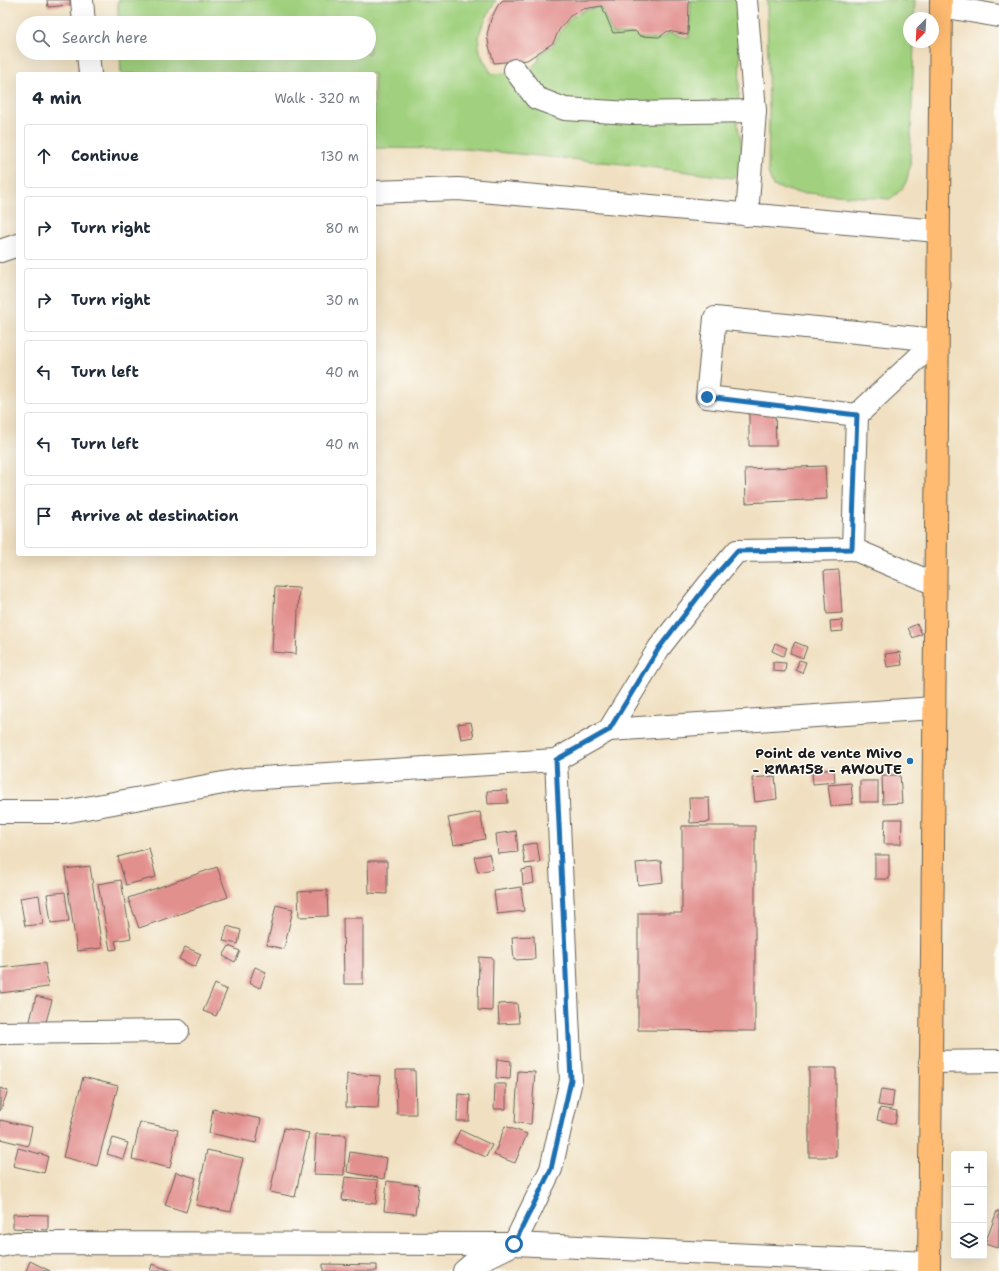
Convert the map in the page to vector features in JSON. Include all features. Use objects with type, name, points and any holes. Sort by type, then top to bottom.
[{"type":"highway","points":[[929,1267],[941,3]]},
{"type":"street","points":[[82,0],[83,16]]},
{"type":"street","points":[[746,0],[756,111],[747,214]]},
{"type":"street","points":[[941,3],[999,16]]},
{"type":"street","points":[[89,60],[90,72]]},
{"type":"street","points":[[515,70],[536,98],[565,109],[630,113],[756,111]]},
{"type":"street","points":[[376,192],[458,189],[938,231]]},
{"type":"street","points":[[0,251],[16,246]]},
{"type":"street","points":[[857,415],[707,397],[715,318],[937,340]]},
{"type":"street","points":[[852,549],[857,415],[937,340]]},
{"type":"street","points":[[609,730],[659,648],[708,584],[737,551],[852,549],[935,584]]},
{"type":"street","points":[[0,812],[64,812],[245,779],[556,760],[609,730],[934,708]]},
{"type":"street","points":[[464,1271],[471,1265],[514,1244],[551,1169],[571,1080],[556,760]]},
{"type":"street","points":[[0,1033],[178,1031]]},
{"type":"street","points":[[930,1062],[999,1061]]},
{"type":"street","points":[[0,1246],[16,1243],[514,1244],[929,1267]]},
{"type":"green space","points":[[118,0],[496,0],[485,20],[479,36],[481,53],[492,74],[528,71],[539,60],[539,55],[554,44],[571,17],[585,10],[601,7],[613,34],[634,34],[640,38],[660,39],[669,33],[689,38],[691,0],[740,0],[741,16],[737,122],[741,141],[742,158],[739,172],[734,178],[634,165],[465,149],[376,148],[376,72],[121,72],[120,60],[376,60],[376,16],[118,16]]},
{"type":"green space","points":[[767,0],[915,0],[914,12],[903,12],[903,48],[914,48],[910,164],[908,176],[903,188],[890,199],[794,192],[773,186],[768,172],[769,116]]},
{"type":"building","points":[[47,0],[70,0],[70,5],[48,7]]},
{"type":"building","points":[[503,0],[689,0],[688,35],[668,31],[659,37],[640,36],[635,31],[613,33],[602,6],[583,9],[570,16],[559,30],[553,43],[527,60],[494,63],[487,34],[491,19],[498,5]]},
{"type":"building","points":[[749,410],[775,410],[776,446],[749,446]]},
{"type":"building","points":[[825,466],[827,499],[746,503],[745,469]]},
{"type":"building","points":[[839,570],[842,613],[827,614],[824,571]]},
{"type":"building","points":[[275,587],[299,588],[296,654],[272,652]]},
{"type":"building","points":[[842,620],[843,631],[831,632],[830,621]]},
{"type":"building","points":[[917,624],[922,634],[913,638],[908,628]]},
{"type":"building","points":[[795,642],[807,647],[803,658],[790,653]]},
{"type":"building","points":[[775,643],[787,648],[783,656],[772,651]]},
{"type":"building","points":[[900,652],[902,665],[887,667],[885,654]]},
{"type":"building","points":[[799,660],[806,662],[802,673],[796,670]]},
{"type":"building","points":[[773,662],[786,663],[785,672],[773,671]]},
{"type":"building","points":[[471,722],[474,737],[461,739],[458,724]]},
{"type":"building","points":[[834,769],[835,782],[813,784],[812,771]]},
{"type":"building","points":[[882,775],[900,775],[902,803],[883,804]]},
{"type":"building","points":[[775,776],[777,799],[755,802],[752,778]]},
{"type":"building","points":[[860,781],[878,781],[878,802],[860,802]]},
{"type":"building","points":[[851,783],[853,804],[831,806],[828,785]]},
{"type":"building","points":[[507,790],[508,803],[488,804],[487,791]]},
{"type":"building","points":[[689,798],[709,798],[710,822],[690,823]]},
{"type":"building","points":[[480,812],[485,839],[454,845],[448,818]]},
{"type":"building","points":[[885,819],[902,819],[901,844],[884,844]]},
{"type":"building","points":[[682,826],[755,826],[755,1031],[638,1030],[638,913],[682,913]]},
{"type":"building","points":[[516,831],[518,852],[498,854],[496,834]]},
{"type":"building","points":[[537,843],[540,862],[525,864],[522,845]]},
{"type":"building","points":[[149,848],[156,877],[126,885],[118,857]]},
{"type":"building","points":[[489,854],[493,869],[478,872],[474,857]]},
{"type":"building","points":[[875,855],[889,855],[889,879],[875,879]]},
{"type":"building","points":[[368,861],[387,861],[387,894],[369,893]]},
{"type":"building","points":[[661,861],[663,882],[638,885],[636,863]]},
{"type":"building","points":[[90,866],[102,948],[77,951],[65,869]]},
{"type":"building","points":[[217,867],[228,897],[139,928],[128,898]]},
{"type":"building","points":[[532,868],[534,883],[523,885],[522,870]]},
{"type":"building","points":[[121,880],[131,938],[115,941],[117,949],[110,950],[98,884]]},
{"type":"building","points":[[521,887],[524,911],[497,914],[494,891]]},
{"type":"building","points":[[327,890],[328,916],[299,917],[298,892]]},
{"type":"building","points":[[65,892],[69,921],[51,923],[47,894]]},
{"type":"building","points":[[39,895],[43,924],[25,926],[20,898]]},
{"type":"building","points":[[276,905],[293,909],[284,949],[267,945]]},
{"type":"building","points":[[343,918],[363,918],[363,984],[344,984]]},
{"type":"building","points":[[227,926],[241,930],[238,944],[223,941]]},
{"type":"building","points":[[534,936],[535,959],[514,960],[512,937]]},
{"type":"building","points":[[229,946],[240,951],[235,962],[223,956]]},
{"type":"building","points":[[185,947],[201,954],[195,967],[179,959]]},
{"type":"building","points":[[479,957],[493,958],[492,1011],[478,1010]]},
{"type":"building","points":[[45,963],[48,987],[0,993],[0,968]]},
{"type":"building","points":[[255,967],[266,972],[260,988],[249,983]]},
{"type":"building","points":[[215,984],[227,990],[216,1016],[203,1011]]},
{"type":"building","points":[[36,996],[52,1000],[44,1029],[29,1025]]},
{"type":"building","points":[[517,1003],[519,1023],[499,1024],[498,1004]]},
{"type":"building","points":[[497,1059],[511,1061],[510,1079],[496,1078]]},
{"type":"building","points":[[809,1068],[836,1068],[836,1157],[809,1157]]},
{"type":"building","points":[[396,1070],[415,1070],[416,1114],[397,1114]]},
{"type":"building","points":[[518,1071],[535,1072],[531,1124],[515,1123]]},
{"type":"building","points":[[347,1074],[380,1076],[378,1108],[346,1107]]},
{"type":"building","points":[[83,1077],[118,1086],[97,1166],[63,1157]]},
{"type":"building","points":[[495,1084],[506,1084],[506,1109],[494,1109]]},
{"type":"building","points":[[0,1088],[8,1091],[0,1111]]},
{"type":"building","points":[[881,1089],[894,1091],[892,1107],[878,1105]]},
{"type":"building","points":[[458,1094],[470,1095],[469,1121],[457,1121]]},
{"type":"building","points":[[880,1108],[897,1111],[895,1124],[877,1120]]},
{"type":"building","points":[[213,1109],[261,1119],[256,1143],[209,1133]]},
{"type":"building","points":[[0,1120],[32,1127],[28,1146],[0,1139]]},
{"type":"building","points":[[140,1122],[178,1130],[170,1168],[132,1159]]},
{"type":"building","points":[[505,1126],[527,1134],[515,1163],[494,1155]]},
{"type":"building","points":[[284,1128],[309,1133],[295,1197],[270,1192]]},
{"type":"building","points":[[460,1130],[492,1145],[486,1157],[454,1143]]},
{"type":"building","points":[[316,1134],[346,1135],[344,1175],[314,1174]]},
{"type":"building","points":[[113,1138],[128,1143],[123,1159],[107,1154]]},
{"type":"building","points":[[18,1148],[48,1156],[44,1173],[13,1166]]},
{"type":"building","points":[[207,1150],[243,1158],[231,1212],[196,1205]]},
{"type":"building","points":[[350,1152],[387,1158],[384,1179],[347,1172]]},
{"type":"building","points":[[176,1172],[196,1178],[186,1212],[165,1205]]},
{"type":"building","points":[[345,1177],[378,1180],[376,1204],[342,1200]]},
{"type":"building","points":[[387,1181],[419,1185],[415,1214],[384,1211]]},
{"type":"building","points":[[997,1211],[999,1211],[999,1244],[997,1248],[987,1245],[987,1238]]},
{"type":"building","points":[[13,1214],[48,1215],[48,1230],[13,1228]]},
{"type":"building","points":[[30,1261],[50,1271],[26,1271]]},
{"type":"building","points":[[152,1264],[172,1271],[150,1271]]},
{"type":"building","points":[[323,1264],[377,1265],[377,1271],[323,1271]]},
{"type":"place","name":"Point de vente Mivo - RMA158 - AWOUTE","points":[[910,761]]},
{"type":"route","points":[[514,1244],[551,1169],[571,1080],[556,760],[609,730],[659,648],[708,584],[737,551],[852,549],[857,415],[707,397]]}]
